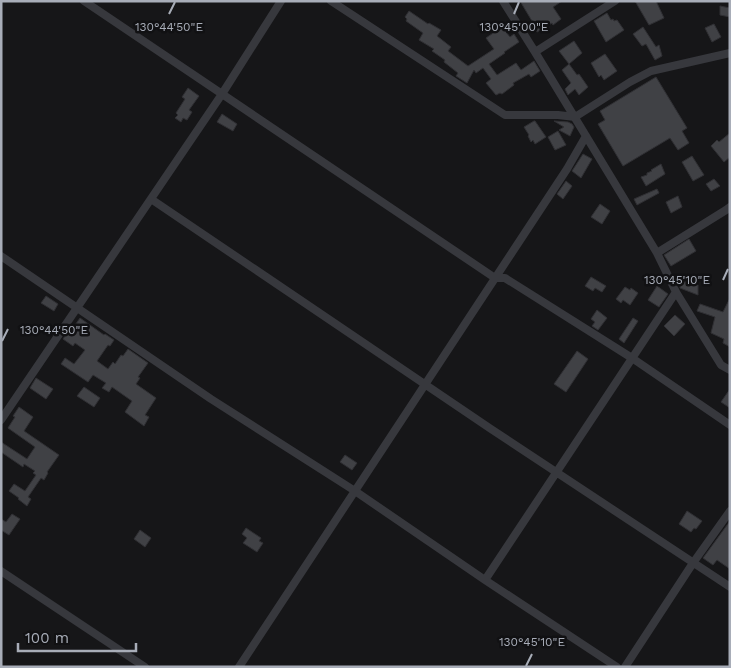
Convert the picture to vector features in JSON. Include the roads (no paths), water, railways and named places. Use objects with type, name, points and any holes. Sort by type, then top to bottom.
[{"type":"street","points":[[84,1],[495,278],[504,278],[632,358],[730,425]]},
{"type":"street","points":[[1,420],[222,94],[282,1]]},
{"type":"street","points":[[331,1],[505,114],[575,117],[651,71],[730,53]]},
{"type":"street","points":[[503,1],[657,253],[676,292],[716,358],[721,365],[730,370]]},
{"type":"street","points":[[535,52],[615,1]]},
{"type":"street","points":[[239,667],[567,169],[586,136]]},
{"type":"street","points":[[151,199],[730,586]]},
{"type":"street","points":[[657,253],[730,206]]},
{"type":"street","points":[[1,256],[211,399],[355,491],[616,667]]},
{"type":"street","points":[[485,580],[676,292]]},
{"type":"street","points":[[625,667],[693,563],[730,511]]},
{"type":"street","points":[[1,571],[145,667]]}]
